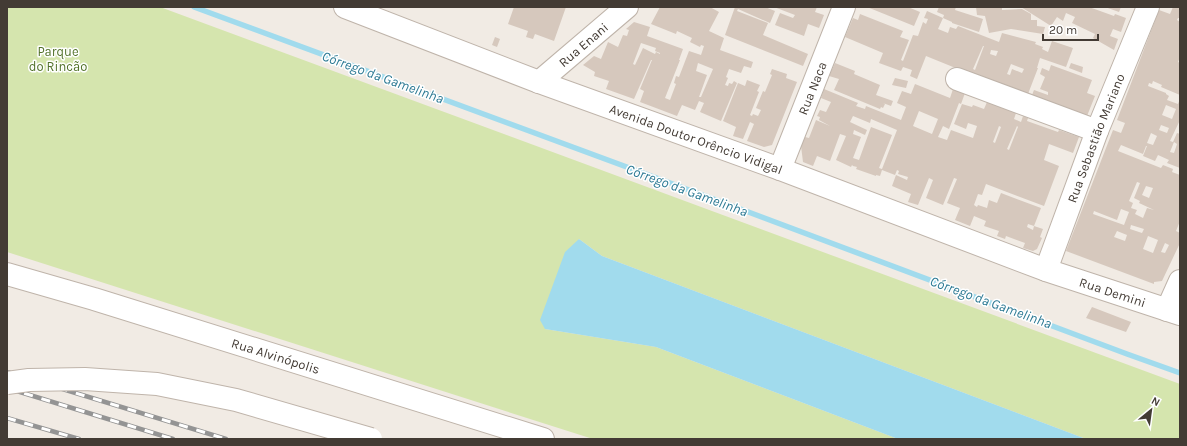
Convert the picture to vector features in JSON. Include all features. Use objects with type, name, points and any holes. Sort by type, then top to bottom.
[{"type":"street","name":"Avenida Doutor Orêncio Vidigal","points":[[346,7],[539,82],[780,169],[1046,270]]},
{"type":"street","name":"Rua Enani","points":[[539,82],[627,7]]},
{"type":"street","name":"Rua Naca","points":[[780,169],[844,7]]},
{"type":"street","name":"Rua Sebastião Mariano","points":[[1046,270],[1097,131],[1148,7]]},
{"type":"street","points":[[957,79],[1097,131]]},
{"type":"street","name":"Rua Demini","points":[[1046,270],[1173,312]]},
{"type":"street","name":"Rua Alvinópolis","points":[[7,274],[94,298],[544,439]]},
{"type":"street","points":[[1173,312],[1180,281]]},
{"type":"street","points":[[7,383],[29,380],[85,379],[158,384],[236,400],[371,439]]},
{"type":"green space","name":"Parque do Rincão","points":[[7,7],[160,7],[1180,384],[1180,439],[1086,439],[602,256],[579,239],[545,329],[656,347],[898,439],[593,439],[7,252]]},
{"type":"water","points":[[579,239],[602,256],[1086,439],[898,439],[656,347],[545,329],[540,320],[565,252]]},
{"type":"building","points":[[514,7],[566,7],[554,41],[535,34],[533,39],[526,37],[528,31],[508,24]]},
{"type":"building","points":[[660,7],[710,7],[719,12],[709,31],[724,38],[720,50],[753,62],[751,68],[744,66],[741,73],[729,69],[726,77],[728,78],[725,85],[728,86],[729,83],[732,84],[734,81],[737,83],[721,121],[700,112],[704,103],[699,101],[695,110],[682,105],[677,116],[640,102],[644,91],[640,89],[652,60],[634,99],[606,89],[609,81],[594,76],[595,72],[583,65],[594,56],[601,59],[608,42],[618,47],[623,35],[627,36],[629,30],[626,29],[634,22],[650,27],[647,36],[683,49],[665,98],[670,100],[676,84],[674,83],[676,76],[679,77],[689,51],[701,55],[704,46],[701,45],[700,47],[690,42],[692,38],[677,31],[676,34],[651,24]],"holes":[[[641,43],[656,48],[655,51],[660,54],[656,52],[655,54],[643,48],[635,65],[633,64]],[[698,63],[713,69],[701,97],[699,97],[707,75],[696,71]]]},
{"type":"building","points":[[735,7],[765,7],[775,11],[770,23],[738,9],[737,11],[768,23],[763,35],[808,54],[803,66],[725,35]]},
{"type":"building","points":[[774,7],[817,7],[815,12],[824,15],[819,28],[808,24],[804,36],[775,25],[780,13],[793,18],[795,15]]},
{"type":"building","points":[[867,7],[908,7],[920,12],[914,26]]},
{"type":"building","points":[[939,7],[956,7],[955,10],[983,19],[979,32],[952,23],[943,18],[944,15],[937,12]]},
{"type":"building","points":[[976,7],[1002,7],[1002,10],[1022,9],[1031,14],[1031,20],[1037,20],[1037,26],[1045,27],[1043,34],[1011,29],[989,33],[985,16],[977,15]]},
{"type":"building","points":[[1021,7],[1089,7],[1114,16],[1115,14],[1126,18],[1121,32],[1113,29],[1110,36],[1118,39],[1114,50],[1093,38],[1095,34],[1072,23],[1075,17],[1066,13],[1063,21],[1057,17],[1051,26]]},
{"type":"building","points":[[1105,7],[1121,7],[1119,12]]},
{"type":"building","points":[[1173,7],[1180,7],[1180,18],[1177,20],[1180,22],[1180,57],[1178,62],[1180,63],[1180,95],[1161,87],[1162,85],[1153,81],[1152,84],[1149,83],[1148,86],[1166,93],[1169,96],[1167,100],[1178,104],[1180,99],[1180,120],[1170,141],[1173,142],[1177,133],[1180,134],[1180,168],[1167,163],[1169,160],[1158,155],[1155,161],[1143,156],[1147,146],[1143,154],[1121,145],[1118,151],[1161,168],[1163,165],[1173,169],[1172,172],[1180,175],[1180,221],[1176,231],[1180,233],[1180,243],[1162,281],[1154,282],[1154,284],[1066,251],[1113,130],[1121,133],[1125,123],[1117,120],[1159,10],[1170,14]],"holes":[[[1166,105],[1176,109],[1172,119],[1162,115]],[[1161,125],[1169,128],[1167,133],[1159,130]],[[1151,133],[1157,136],[1153,145],[1147,143]],[[1174,142],[1177,144],[1174,153],[1170,152]],[[1137,182],[1140,183],[1134,198],[1140,201],[1139,203],[1154,210],[1147,208],[1143,218],[1135,214],[1137,210],[1131,208],[1133,203],[1129,201]],[[1146,186],[1153,188],[1149,198],[1142,195]],[[1121,209],[1129,212],[1124,225],[1093,214],[1094,211],[1117,220]],[[1131,225],[1144,229],[1142,233],[1130,229]],[[1117,231],[1127,235],[1125,241],[1114,237]],[[1148,236],[1158,240],[1153,253],[1143,249]],[[1165,243],[1169,245],[1165,253],[1161,252]]]},
{"type":"building","points":[[927,11],[943,18],[938,29],[948,33],[950,27],[956,29],[958,26],[999,42],[1002,33],[1036,42],[1035,44],[1043,47],[1042,49],[1048,52],[1052,41],[1073,48],[1066,67],[1040,58],[1038,68],[1028,94],[1032,95],[1034,90],[1048,95],[1048,92],[1040,89],[1045,77],[1040,74],[1042,68],[1049,71],[1051,65],[1092,80],[1087,93],[1095,96],[1083,126],[926,56],[917,79],[910,76],[912,70],[903,67],[901,71],[879,63],[883,53],[845,37],[853,18],[858,20],[860,14],[903,31],[900,37],[909,40],[901,60],[903,61],[913,35],[918,36],[923,22],[926,24],[928,19],[924,18]],"holes":[[[983,46],[984,46],[975,70],[973,69]],[[991,50],[998,51],[996,56],[990,54]],[[1011,64],[1024,69],[1022,73],[1012,69],[1010,75],[1007,74]]]},
{"type":"building","points":[[495,37],[500,39],[497,47],[492,45]]},
{"type":"building","points":[[835,63],[855,71],[854,74],[880,85],[876,95],[893,101],[891,106],[883,103],[885,104],[883,108],[881,107],[880,109],[834,90],[839,79],[829,76]]},
{"type":"building","points":[[1071,63],[1083,67],[1082,73],[1069,68]]},
{"type":"building","points":[[772,69],[787,74],[786,78],[797,82],[772,145],[764,147],[747,141],[754,124],[750,122],[743,139],[733,136],[736,127],[723,121],[738,83],[745,86],[747,80],[760,85],[757,91],[759,92],[750,115],[752,116],[753,114],[758,116],[761,110],[756,108],[772,75],[770,74]]},
{"type":"building","points":[[895,78],[908,81],[906,88],[892,85]]},
{"type":"building","points":[[915,84],[950,98],[953,89],[965,93],[961,104],[959,103],[949,129],[943,126],[938,137],[947,140],[951,130],[973,138],[977,126],[968,123],[966,129],[954,124],[962,104],[972,107],[973,105],[984,109],[987,102],[1016,113],[1014,119],[1021,122],[1023,116],[1028,118],[1027,121],[1058,132],[1059,130],[1079,137],[1073,153],[1049,144],[1044,160],[1059,166],[1044,206],[986,184],[982,195],[978,194],[974,205],[977,207],[978,205],[987,208],[989,200],[997,203],[1001,193],[1041,208],[1034,226],[1043,229],[1040,237],[1042,238],[1037,249],[1033,251],[1023,248],[1025,243],[1006,236],[1005,239],[997,236],[999,231],[984,226],[986,221],[974,216],[970,226],[955,220],[960,208],[947,203],[957,179],[954,178],[943,205],[926,198],[933,180],[929,178],[918,205],[908,202],[911,194],[892,186],[896,175],[907,180],[908,177],[898,174],[899,171],[897,170],[895,175],[882,170],[880,176],[876,176],[856,169],[857,167],[852,165],[851,167],[836,160],[846,136],[840,134],[830,161],[817,156],[813,166],[803,162],[801,146],[805,137],[809,138],[816,120],[830,126],[819,120],[820,117],[817,116],[820,110],[826,112],[831,102],[821,98],[824,89],[858,103],[856,106],[865,109],[866,106],[901,120],[906,107],[897,103],[902,91],[911,94]],"holes":[[[919,111],[938,119],[932,134],[913,126]],[[853,116],[870,123],[871,119],[897,130],[882,169],[879,168],[892,135],[871,127],[859,160],[853,158],[861,137],[853,134],[854,130],[865,135],[867,130],[850,122]],[[999,126],[1001,127],[995,143],[993,142]],[[1017,126],[1018,127],[1009,150],[1007,149]],[[1028,224],[1034,226],[1033,230],[1027,227]]]},
{"type":"building","points":[[1092,307],[1131,322],[1126,332],[1086,318]]},
{"type":"waterway","name":"Córrego da Gamelinha","points":[[194,7],[1180,373]]},
{"type":"railway","points":[[7,372],[226,439]]},
{"type":"railway","points":[[7,388],[173,439]]},
{"type":"railway","points":[[7,418],[79,439]]}]
